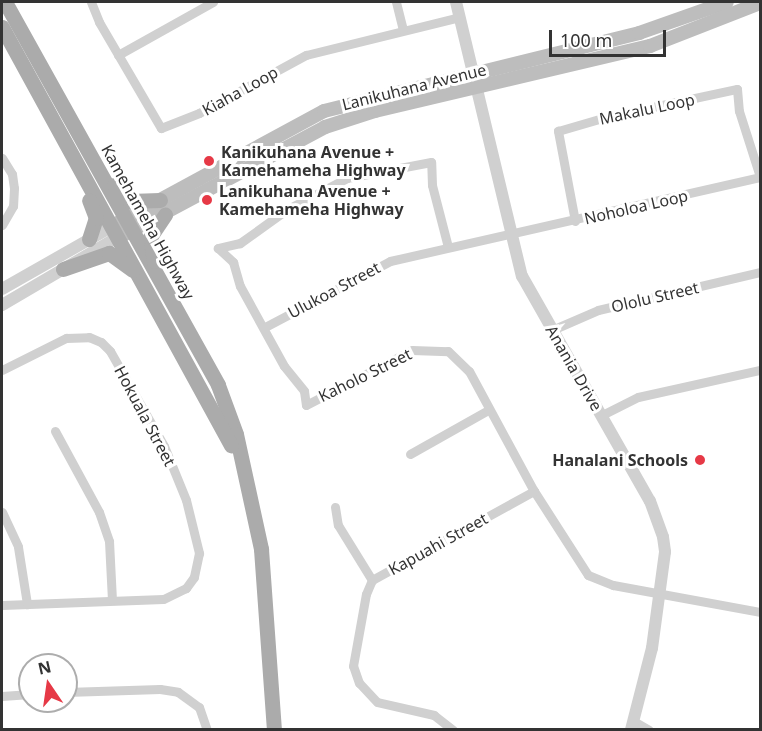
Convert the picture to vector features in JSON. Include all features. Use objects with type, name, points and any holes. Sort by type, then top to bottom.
[{"type":"main road","name":"Kamehameha Highway","points":[[5,2],[40,65],[122,228],[140,279],[243,468]]},
{"type":"main road","name":"Lanikuhana Avenue","points":[[163,207],[324,111],[473,72],[639,33],[726,2]]},
{"type":"main road","name":"Lanikuhana Avenue","points":[[122,228],[325,126],[375,111],[477,89],[650,46],[760,3]]},
{"type":"main road","name":"Kamehameha Highway","points":[[2,27],[42,103],[122,228],[158,275],[218,385],[236,434],[261,549],[274,729]]},
{"type":"main road","points":[[40,65],[90,139],[118,192],[138,203],[163,207],[150,237],[158,275]]},
{"type":"main road","points":[[42,103],[95,213],[89,239]]},
{"type":"main road","points":[[63,269],[109,254],[140,279]]},
{"type":"street","name":"Kiaha Loop","points":[[91,2],[160,128],[199,113],[306,55],[459,17]]},
{"type":"street","points":[[118,55],[213,2]]},
{"type":"street","points":[[396,2],[403,30]]},
{"type":"street","name":"Anania Drive","points":[[456,2],[522,276],[602,415],[659,521],[664,552],[660,593],[633,726]]},
{"type":"street","name":"Makalu Loop","points":[[574,221],[558,131],[606,117],[737,89],[739,111],[760,177]]},
{"type":"street","points":[[2,158],[12,174],[14,188],[13,206],[2,225]]},
{"type":"street","name":"Kaholo Street","points":[[448,247],[432,185],[431,162],[347,178],[286,210],[240,243],[218,248],[233,262],[240,286],[265,327],[284,366],[304,391],[306,405],[412,350],[439,348],[461,360],[534,491],[588,574],[613,585],[760,612]]},
{"type":"street","name":"Noholoa Loop","points":[[511,235],[760,177]]},
{"type":"street","name":"Lanikuhana Avenue","points":[[2,289],[89,239],[122,228]]},
{"type":"street","name":"Lanikuhana Avenue","points":[[2,305],[63,269],[122,228]]},
{"type":"street","name":"Ulukoa Street","points":[[265,327],[374,267],[448,247],[511,235]]},
{"type":"street","name":"Ololu Street","points":[[552,330],[598,310],[760,272]]},
{"type":"street","name":"Hokuala Street","points":[[2,370],[66,338],[83,337],[101,342],[110,351],[164,446],[197,537],[198,567],[186,588],[163,599],[2,605]]},
{"type":"street","points":[[602,415],[638,397],[760,370]]},
{"type":"street","points":[[410,454],[488,410]]},
{"type":"street","points":[[55,430],[99,512],[109,541],[112,600]]},
{"type":"street","name":"Kapuahi Street","points":[[453,729],[434,715],[377,702],[359,682],[353,666],[366,594],[372,580],[534,491]]},
{"type":"street","points":[[335,507],[338,525],[372,580]]},
{"type":"street","points":[[2,512],[18,547],[27,604]]},
{"type":"street","points":[[78,692],[160,689],[178,692],[199,707],[207,729]]},
{"type":"street","points":[[2,696],[18,695]]},
{"type":"street","points":[[633,726],[650,729]]},
{"type":"place","name":"Kanikuhana Avenue + Kamehameha Highway","points":[[209,161]]},
{"type":"place","name":"Lanikuhana Avenue + Kamehameha Highway","points":[[207,200]]},
{"type":"place","name":"Hanalani Schools","points":[[700,460]]}]
